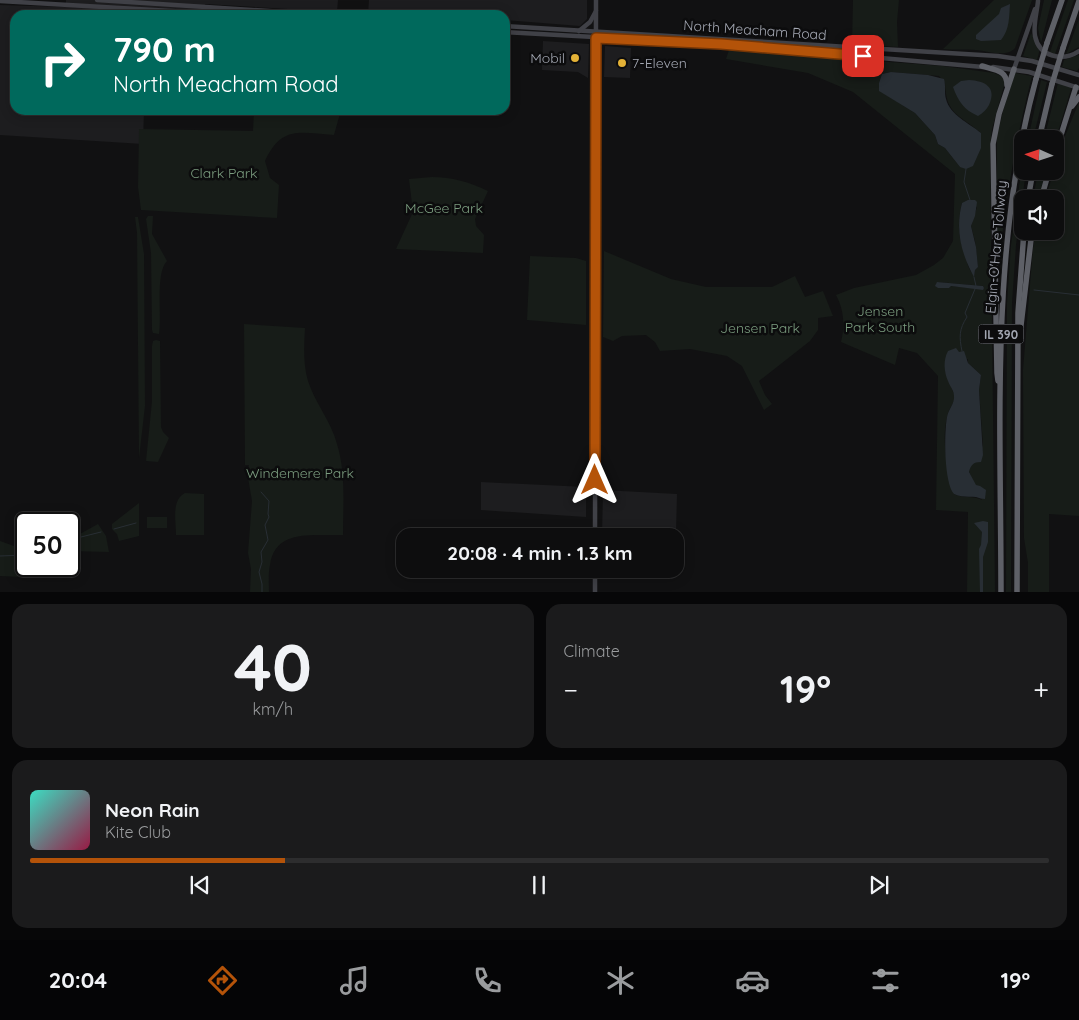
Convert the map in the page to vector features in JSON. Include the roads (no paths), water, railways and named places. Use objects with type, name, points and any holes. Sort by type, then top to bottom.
[{"type":"highway","name":"Elgin-O'Hare Tollway","points":[[1001,592],[1002,306],[1007,233],[1022,137],[1036,79],[1062,0]]},
{"type":"highway","points":[[1041,130],[1052,84],[1079,2]]},
{"type":"highway","points":[[982,66],[1003,73],[1006,76],[1007,88]]},
{"type":"highway","points":[[1001,394],[997,373],[993,144],[996,124],[1014,69]]},
{"type":"highway","points":[[1062,130],[1078,87]]},
{"type":"highway","points":[[1068,112],[1079,97]]},
{"type":"highway","name":"Elgin-O'Hare Tollway","points":[[1017,592],[1018,343],[1019,288],[1023,240]]},
{"type":"highway","points":[[1018,343],[1022,329],[1030,240]]},
{"type":"main road","points":[[97,0],[253,10]]},
{"type":"main road","points":[[595,528],[596,0]]},
{"type":"main road","points":[[1038,0],[1035,34],[1036,41],[1042,50],[1052,56],[1064,57],[1079,51]]},
{"type":"main road","points":[[1014,69],[1038,0]]},
{"type":"main road","points":[[0,2],[148,10]]},
{"type":"main road","points":[[579,31],[590,22],[596,9]]},
{"type":"main road","name":"North Meacham Road","points":[[510,26],[1018,58],[1079,77]]},
{"type":"main road","name":"North Meacham Road","points":[[510,32],[721,44],[1014,69],[1078,87]]},
{"type":"main road","points":[[1078,87],[1079,77]]},
{"type":"main road","points":[[595,578],[595,592]]},
{"type":"waterway","points":[[966,169],[964,182],[970,200]]},
{"type":"waterway","points":[[974,277],[976,286]]},
{"type":"waterway","points":[[962,351],[961,329],[967,317],[965,313],[975,289]]},
{"type":"waterway","points":[[1034,290],[1079,295]]},
{"type":"waterway","points":[[261,492],[269,501],[269,517],[265,525],[268,540],[261,552],[262,562],[259,572],[262,592]]},
{"type":"waterway","points":[[114,529],[136,523]]},
{"type":"waterway","points":[[80,537],[101,532]]},
{"type":"waterway","points":[[0,556],[15,555]]},
{"type":"place","name":"Mobil","points":[[575,58]]},
{"type":"place","name":"7-Eleven","points":[[622,63]]},
{"type":"park label","name":"Clark Park","points":[[224,173]]},
{"type":"park label","name":"McGee Park","points":[[444,208]]},
{"type":"park label","name":"Jensen Park South","points":[[880,320]]},
{"type":"park label","name":"Jensen Park","points":[[760,328]]},
{"type":"park label","name":"Windemere Park","points":[[300,473]]}]
